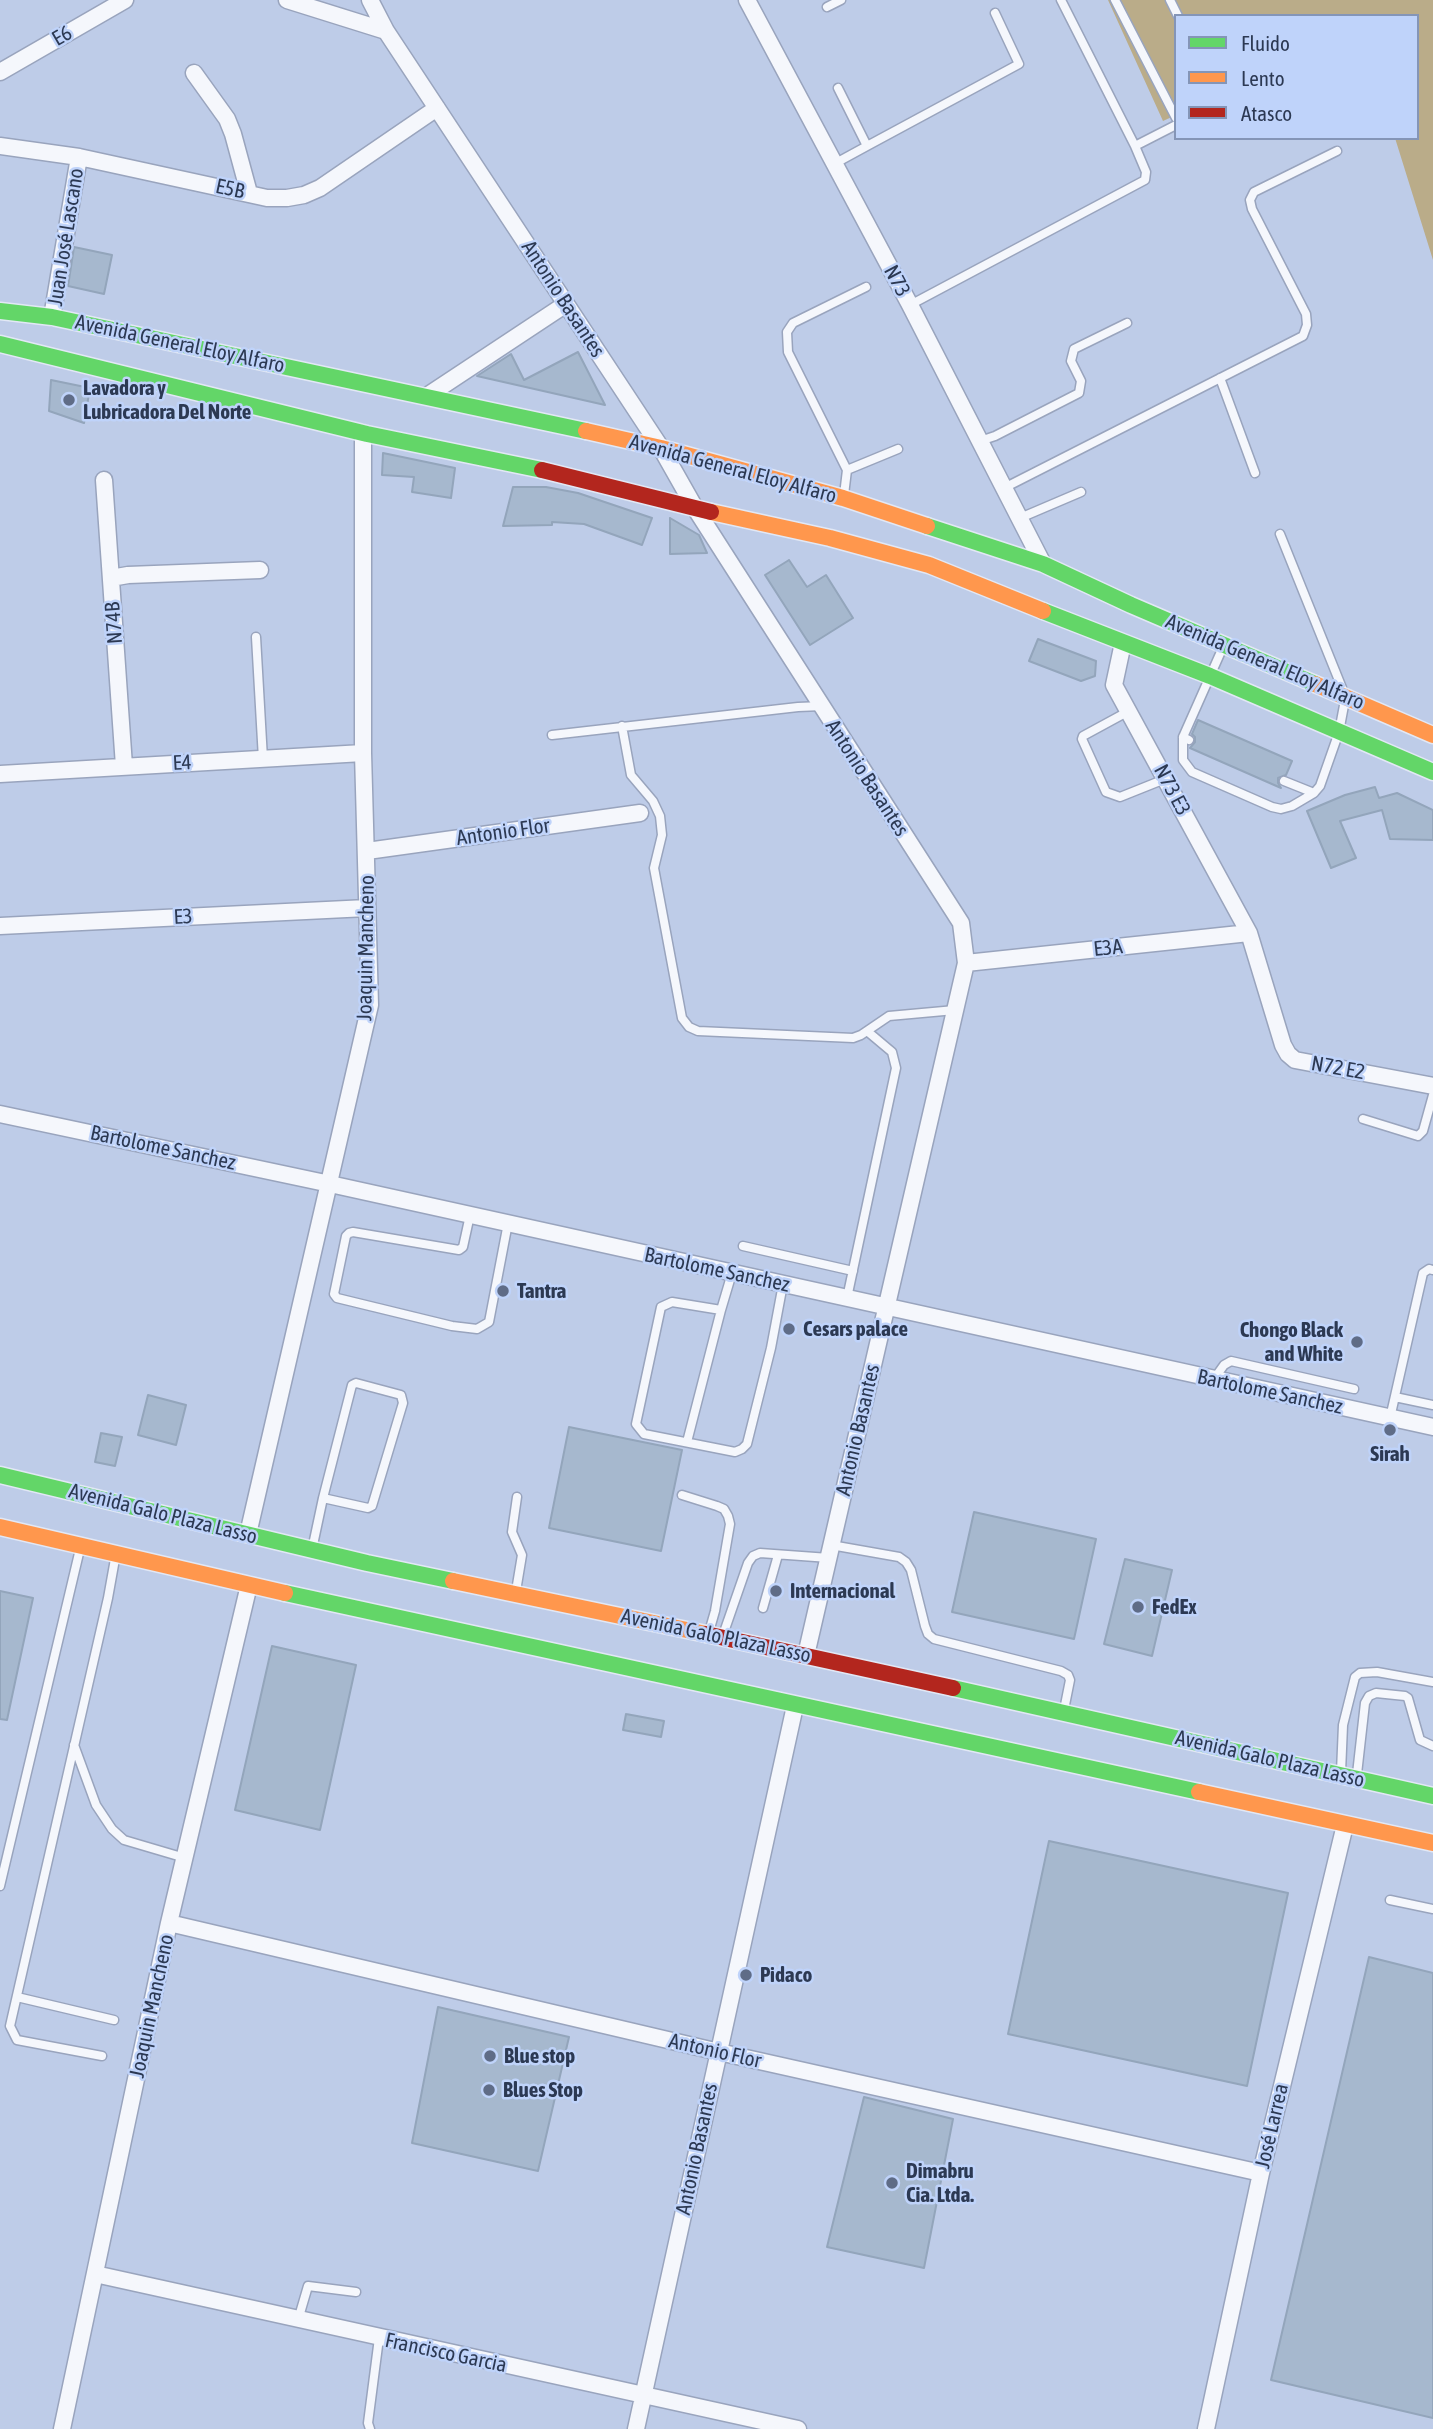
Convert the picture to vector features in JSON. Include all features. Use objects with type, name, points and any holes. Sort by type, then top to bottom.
[{"type":"main road","name":"Avenida General Eloy Alfaro","points":[[0,312],[52,317],[427,396],[661,448],[843,498],[1043,564],[1131,606],[1433,735]]},
{"type":"main road","name":"Avenida General Eloy Alfaro","points":[[0,344],[363,433],[582,478],[695,508],[830,538],[929,565],[1210,676],[1433,772]]},
{"type":"main road","name":"Avenida Galo Plaza Lasso","points":[[0,1475],[312,1550],[806,1655],[1433,1796]]},
{"type":"main road","points":[[0,1527],[795,1706],[1433,1843]]},
{"type":"street","name":"E6","points":[[0,72],[125,0]]},
{"type":"street","points":[[287,0],[386,31]]},
{"type":"street","name":"Antonio Basantes","points":[[370,0],[386,31],[661,448],[695,508],[961,923],[966,963],[806,1655]]},
{"type":"street","name":"N73","points":[[747,0],[1043,564]]},
{"type":"street","points":[[194,73],[227,119],[249,193]]},
{"type":"street","name":"E5B","points":[[0,146],[79,157],[267,198],[304,195],[320,188],[437,108]]},
{"type":"street","name":"Juan José Lascano","points":[[52,317],[79,157]]},
{"type":"street","points":[[427,396],[566,304]]},
{"type":"street","name":"Joaquin Mancheno","points":[[248,1534],[370,1004],[363,753],[363,433]]},
{"type":"street","name":"N74B","points":[[104,480],[124,766]]},
{"type":"street","points":[[111,578],[260,570]]},
{"type":"street","name":"N73 E3","points":[[1123,643],[1114,685],[1250,933]]},
{"type":"street","name":"E4","points":[[0,774],[363,753]]},
{"type":"street","name":"Antonio Flor","points":[[367,851],[639,813]]},
{"type":"street","name":"E3","points":[[0,926],[367,908]]},
{"type":"street","name":"E3A","points":[[966,963],[1250,933]]},
{"type":"street","name":"N72 E2","points":[[1250,933],[1283,1045],[1295,1060],[1433,1086]]},
{"type":"street","name":"Bartolome Sanchez","points":[[0,1114],[1433,1427]]},
{"type":"street","name":"Joaquin Mancheno","points":[[62,2429],[169,1923],[249,1585]]},
{"type":"street","name":"Antonio Basantes","points":[[636,2429],[795,1706]]},
{"type":"street","name":"José Larrea","points":[[1206,2429],[1261,2173],[1345,1825]]},
{"type":"street","name":"Antonio Flor","points":[[169,1923],[719,2052],[1261,2173]]},
{"type":"street","name":"Francisco Garcia","points":[[95,2274],[798,2429]]},
{"type":"lane","points":[[827,7],[841,0]]},
{"type":"lane","points":[[909,305],[1145,180],[1146,172],[1135,146],[1061,0]]},
{"type":"lane","points":[[1115,0],[1174,114]]},
{"type":"lane","points":[[834,164],[1019,64],[995,13]]},
{"type":"lane","points":[[838,88],[867,146]]},
{"type":"lane","points":[[1135,146],[1174,126]]},
{"type":"lane","points":[[1004,488],[1303,336],[1307,325],[1306,314],[1252,209],[1250,200],[1254,192],[1337,151]]},
{"type":"lane","points":[[843,498],[847,487],[847,470],[788,352],[786,342],[793,323],[866,287]]},
{"type":"lane","points":[[980,441],[1079,393],[1081,381],[1071,361],[1074,349],[1127,323]]},
{"type":"lane","points":[[1220,378],[1255,473]]},
{"type":"lane","points":[[847,470],[898,449]]},
{"type":"lane","points":[[1020,518],[1081,492]]},
{"type":"lane","points":[[1225,644],[1186,738],[1183,760],[1192,772],[1272,807],[1292,806],[1314,793],[1320,786],[1339,732],[1345,698],[1280,534]]},
{"type":"lane","points":[[256,637],[263,759]]},
{"type":"lane","points":[[552,735],[822,706]]},
{"type":"lane","points":[[1129,711],[1082,739],[1106,792],[1120,797],[1165,779]]},
{"type":"lane","points":[[622,726],[631,775],[653,801],[660,816],[662,835],[654,868],[682,1018],[689,1027],[698,1031],[853,1038],[889,1016],[955,1010]]},
{"type":"lane","points":[[1284,781],[1314,793]]},
{"type":"lane","points":[[847,1298],[895,1068],[892,1052],[867,1031]]},
{"type":"lane","points":[[1363,1119],[1418,1136],[1423,1131],[1433,1094]]},
{"type":"lane","points":[[470,1215],[463,1247],[459,1250],[353,1231],[349,1233],[346,1236],[334,1289],[337,1298],[452,1326],[477,1329],[489,1322],[508,1223]]},
{"type":"lane","points":[[743,1246],[853,1271]]},
{"type":"lane","points":[[1390,1418],[1423,1273],[1429,1269],[1433,1270]]},
{"type":"lane","points":[[687,1442],[732,1273]]},
{"type":"lane","points":[[721,1310],[672,1302],[661,1307],[636,1424],[644,1434],[735,1452],[747,1444],[771,1348],[783,1284]]},
{"type":"lane","points":[[1214,1379],[1224,1364],[1231,1361],[1354,1389]]},
{"type":"lane","points":[[312,1550],[323,1498],[352,1385],[356,1383],[401,1395],[403,1403],[372,1506],[369,1508],[323,1498]]},
{"type":"lane","points":[[1395,1397],[1433,1405]]},
{"type":"lane","points":[[682,1495],[724,1509],[730,1524],[715,1611],[715,1636]]},
{"type":"lane","points":[[516,1594],[522,1555],[512,1532],[517,1497]]},
{"type":"lane","points":[[0,1886],[80,1546]]},
{"type":"lane","points":[[715,1636],[753,1556],[760,1553],[778,1555],[830,1552],[898,1557],[906,1562],[911,1570],[928,1634],[934,1639],[1068,1675],[1070,1680],[1063,1713]]},
{"type":"lane","points":[[102,2056],[17,2040],[10,2025],[116,1554]]},
{"type":"lane","points":[[763,1608],[778,1555]]},
{"type":"lane","points":[[1348,1777],[1343,1725],[1355,1677],[1360,1673],[1377,1672],[1433,1682]]},
{"type":"lane","points":[[1348,1777],[1365,1703],[1369,1696],[1376,1693],[1408,1698],[1420,1740],[1433,1746]]},
{"type":"lane","points":[[74,1743],[96,1805],[112,1829],[124,1840],[185,1858]]},
{"type":"lane","points":[[1390,1900],[1433,1909]]},
{"type":"lane","points":[[17,1997],[114,2020]]},
{"type":"lane","points":[[298,2320],[307,2286],[356,2292]]},
{"type":"lane","points":[[370,2429],[368,2423],[379,2338]]},
{"type":"shaded area","points":[[1108,0],[1433,0],[1433,260],[1396,140],[1419,140],[1419,14],[1174,14],[1174,116],[1163,121]]},
{"type":"building","points":[[74,247],[112,255],[104,294],[68,286]]},
{"type":"building","points":[[578,352],[605,405],[477,376],[511,354],[524,380]]},
{"type":"building","name":"Lavadora y Lubricadora Del Norte","points":[[51,380],[90,388],[84,423],[49,411]]},
{"type":"building","points":[[383,453],[455,468],[451,498],[412,492],[414,477],[382,475]]},
{"type":"building","points":[[513,487],[546,487],[578,493],[652,518],[642,545],[584,524],[552,522],[552,525],[503,526]]},
{"type":"building","points":[[670,518],[699,535],[707,553],[670,554]]},
{"type":"building","points":[[789,560],[807,587],[826,575],[853,618],[810,645],[765,575]]},
{"type":"building","points":[[1038,639],[1096,661],[1095,676],[1081,681],[1029,661]]},
{"type":"building","points":[[1198,720],[1292,761],[1286,775],[1278,778],[1281,788],[1190,748],[1195,742],[1192,734]]},
{"type":"building","points":[[1375,787],[1379,798],[1397,793],[1433,810],[1433,840],[1390,839],[1382,810],[1340,821],[1356,858],[1331,868],[1307,811],[1345,795]]},
{"type":"building","points":[[148,1395],[186,1405],[176,1445],[138,1435]]},
{"type":"building","points":[[569,1427],[682,1450],[661,1551],[549,1528]]},
{"type":"building","points":[[101,1433],[122,1437],[115,1466],[95,1462]]},
{"type":"building","points":[[974,1512],[1096,1539],[1074,1639],[952,1612]]},
{"type":"building","name":"FedEx","points":[[1125,1559],[1172,1570],[1152,1656],[1104,1644]]},
{"type":"building","points":[[0,1591],[33,1598],[7,1720],[0,1719]]},
{"type":"building","points":[[272,1646],[356,1665],[320,1830],[235,1810]]},
{"type":"building","points":[[626,1714],[664,1721],[661,1737],[623,1730]]},
{"type":"building","points":[[1049,1841],[1288,1893],[1247,2086],[1008,2034]]},
{"type":"building","points":[[1369,1957],[1433,1973],[1433,2418],[1271,2380]]},
{"type":"building","name":"Blues Stop","points":[[438,2007],[569,2037],[538,2171],[412,2143]]},
{"type":"building","name":"Dimabru Cia. Ltda.","points":[[864,2097],[953,2119],[924,2268],[827,2247]]},
{"type":"traffic: fast","points":[[0,311],[52,317],[586,431]]},
{"type":"traffic: fast","points":[[0,344],[367,434],[542,470]]},
{"type":"traffic: fast","points":[[927,526],[1043,564],[1315,684]]},
{"type":"traffic: fast","points":[[1043,611],[1210,676],[1433,772]]},
{"type":"traffic: fast","points":[[0,1475],[453,1581]]},
{"type":"traffic: fast","points":[[285,1593],[1199,1792]]},
{"type":"traffic: fast","points":[[953,1688],[1433,1796]]},
{"type":"traffic: slow","points":[[586,431],[661,448],[843,498],[927,526]]},
{"type":"traffic: slow","points":[[711,512],[830,538],[929,565],[1043,611]]},
{"type":"traffic: slow","points":[[1315,684],[1433,735]]},
{"type":"traffic: slow","points":[[0,1527],[285,1593]]},
{"type":"traffic: slow","points":[[453,1581],[706,1634]]},
{"type":"traffic: slow","points":[[1199,1792],[1433,1843]]},
{"type":"traffic: jam","points":[[542,470],[711,512]]},
{"type":"traffic: jam","points":[[706,1634],[953,1688]]},
{"type":"place","name":"Lavadora y Lubricadora Del Norte","points":[[69,400]]},
{"type":"place","name":"Tantra","points":[[503,1291]]},
{"type":"place","name":"Cesars palace","points":[[789,1329]]},
{"type":"place","name":"Chongo Black and White","points":[[1357,1342]]},
{"type":"place","name":"Sirah","points":[[1390,1430]]},
{"type":"place","name":"Internacional","points":[[776,1591]]},
{"type":"place","name":"FedEx","points":[[1138,1607]]},
{"type":"place","name":"Pidaco","points":[[746,1975]]},
{"type":"place","name":"Blue stop","points":[[490,2056]]},
{"type":"place","name":"Blues Stop","points":[[489,2090]]},
{"type":"place","name":"Dimabru Cia. Ltda.","points":[[892,2183]]}]
